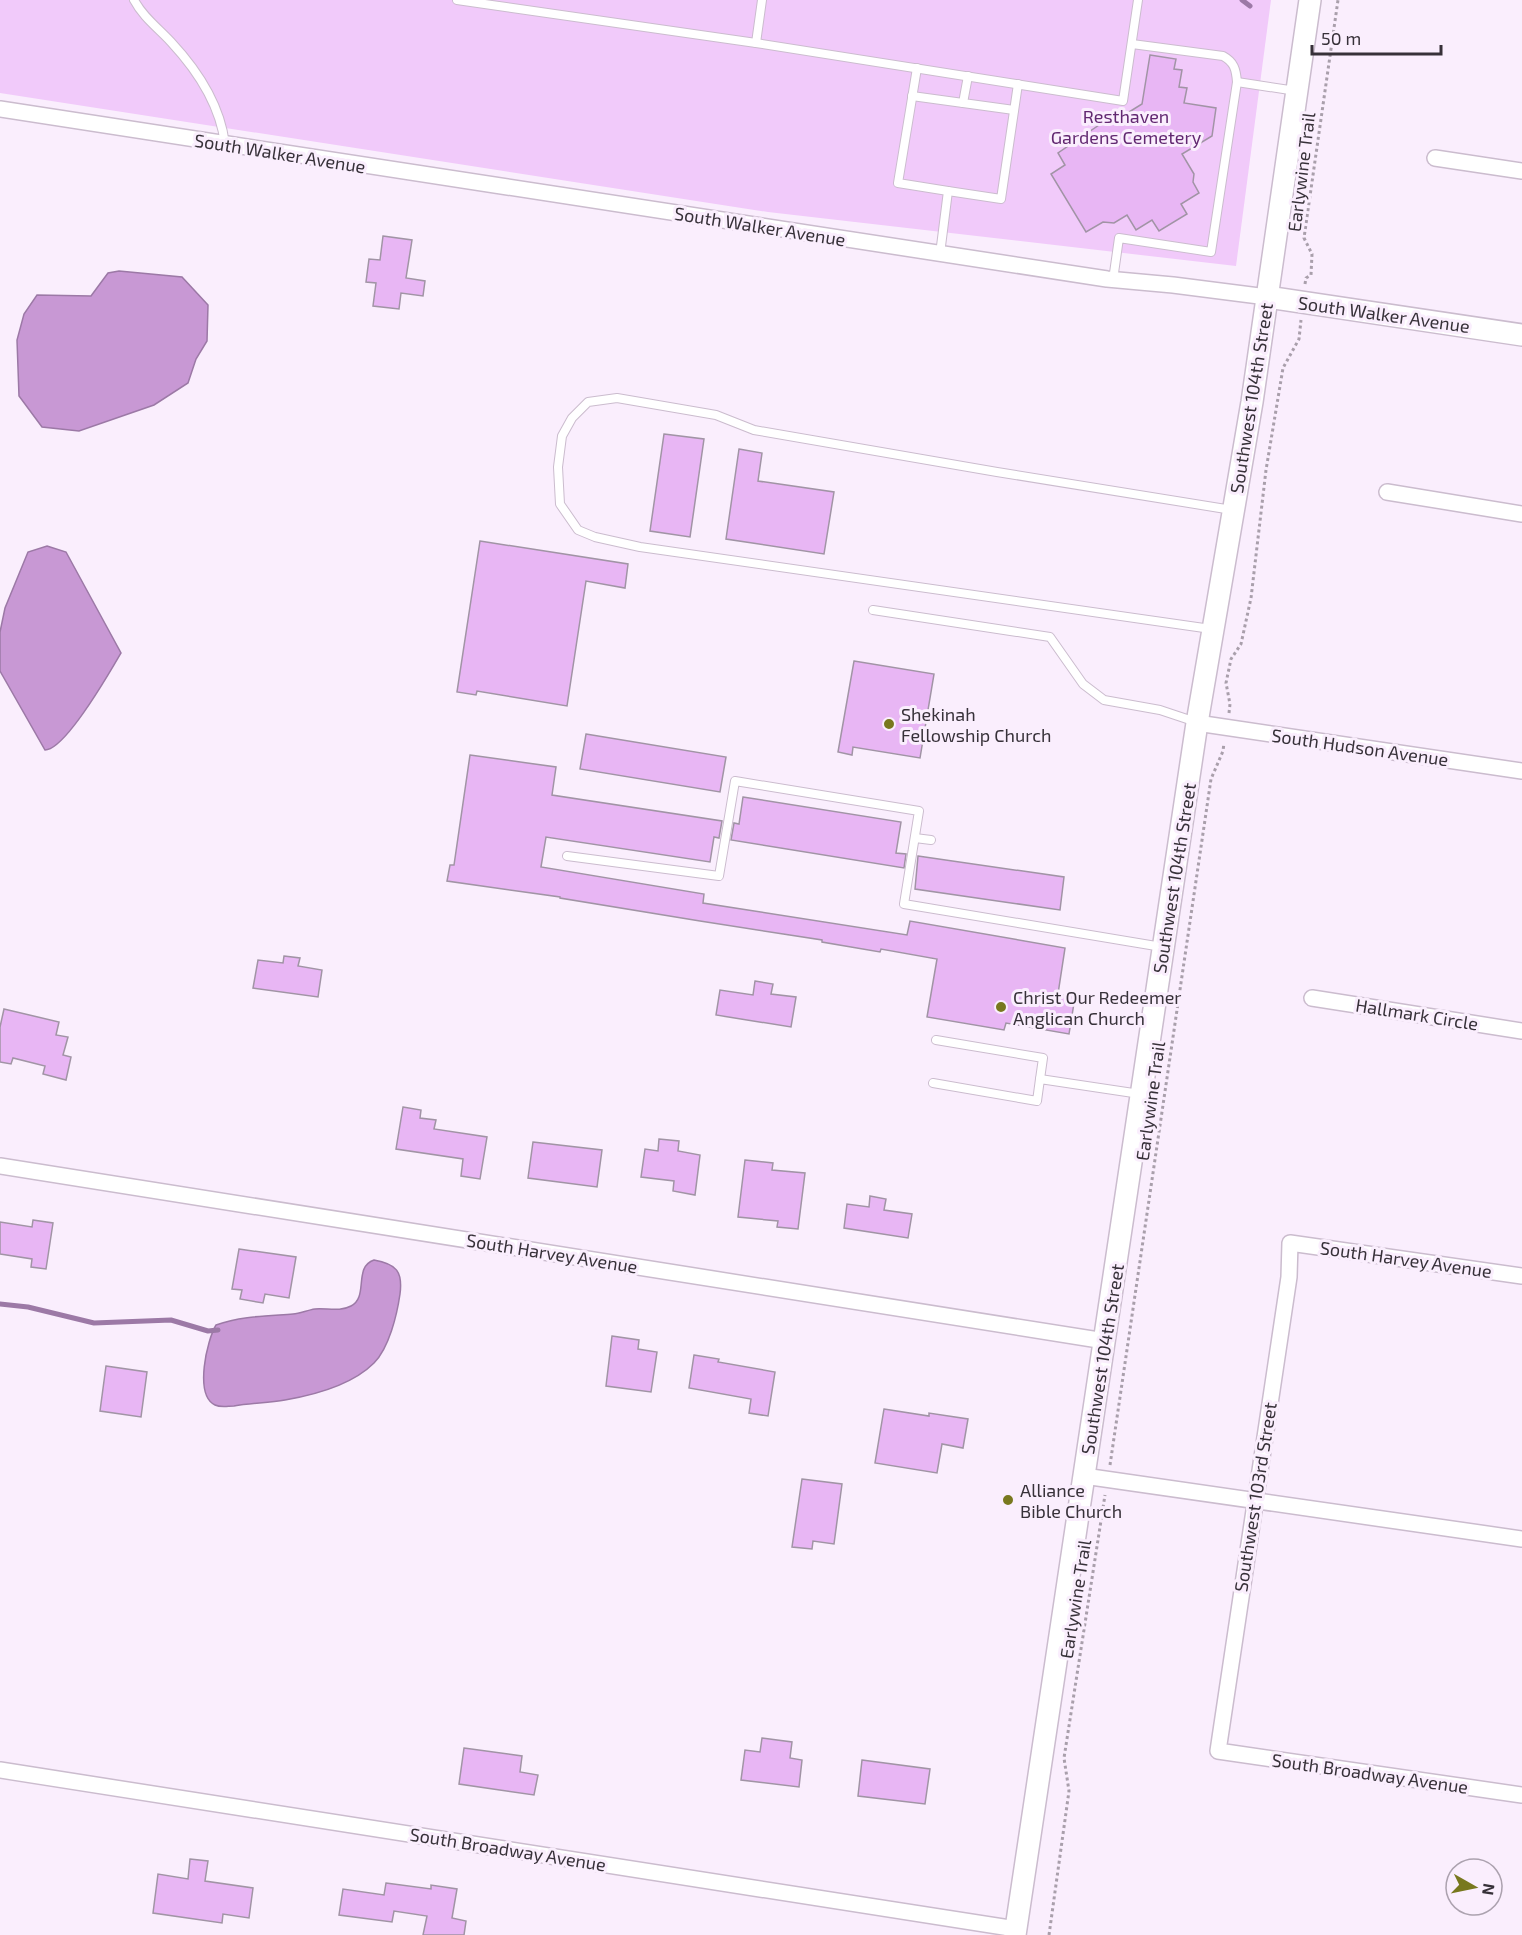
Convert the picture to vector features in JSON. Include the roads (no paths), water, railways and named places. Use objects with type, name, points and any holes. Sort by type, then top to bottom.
[{"type":"main road","name":"Southwest 104th Street","points":[[1016,1932],[1197,723],[1267,297],[1310,0]]},
{"type":"main road","name":"South Walker Avenue","points":[[1267,297],[1522,335]]},
{"type":"street","name":"South Walker Avenue","points":[[0,110],[1113,280],[1267,297]]},
{"type":"street","points":[[1435,158],[1522,171]]},
{"type":"street","points":[[1387,492],[1522,514]]},
{"type":"street","name":"South Hudson Avenue","points":[[1197,723],[1522,771]]},
{"type":"street","name":"Hallmark Circle","points":[[1312,998],[1522,1031]]},
{"type":"street","name":"South Harvey Avenue","points":[[0,1166],[1105,1341]]},
{"type":"street","name":"South Harvey Avenue","points":[[1290,1242],[1522,1275]]},
{"type":"street","name":"Southwest 103rd Street","points":[[1218,1751],[1288,1277],[1290,1242]]},
{"type":"street","points":[[1084,1476],[1522,1539]]},
{"type":"street","name":"South Broadway Avenue","points":[[1218,1751],[1522,1795]]},
{"type":"street","name":"South Broadway Avenue","points":[[0,1770],[1016,1932]]},
{"type":"lane","points":[[134,0],[140,11],[171,42],[201,79],[220,120],[225,145]]},
{"type":"lane","points":[[457,0],[756,43],[1124,101],[1138,0]]},
{"type":"lane","points":[[756,43],[762,0]]},
{"type":"lane","points":[[1113,280],[1119,238],[1211,252],[1237,82],[1231,61],[1223,56],[1132,44]]},
{"type":"lane","points":[[917,68],[898,183],[948,191],[1001,199],[1018,84]]},
{"type":"lane","points":[[963,103],[968,76]]},
{"type":"lane","points":[[1237,82],[1298,91]]},
{"type":"lane","points":[[912,96],[1014,110]]},
{"type":"lane","points":[[940,254],[948,191]]},
{"type":"lane","points":[[1213,629],[640,547],[595,537],[578,530],[560,504],[558,467],[562,436],[572,418],[588,402],[617,398],[716,415],[754,430],[1233,510]]},
{"type":"lane","points":[[873,610],[1050,637],[1083,684],[1104,700],[1161,711],[1197,723]]},
{"type":"lane","points":[[567,856],[719,876],[735,781],[919,811],[904,904],[1164,947]]},
{"type":"lane","points":[[915,838],[932,840]]},
{"type":"lane","points":[[933,1083],[1037,1101],[1043,1058],[936,1040]]},
{"type":"lane","points":[[1040,1079],[1142,1095]]},
{"type":"waterway","points":[[1242,0],[1250,6]]},
{"type":"waterway","points":[[0,1304],[28,1307],[94,1323],[171,1320],[208,1331],[218,1330]]},
{"type":"place","name":"Shekinah Fellowship Church","points":[[889,724]]},
{"type":"place","name":"Christ Our Redeemer Anglican Church","points":[[1001,1007]]},
{"type":"place","name":"Alliance Bible Church","points":[[1008,1500]]},
{"type":"park label","name":"Resthaven Gardens Cemetery","points":[[1126,126]]}]
